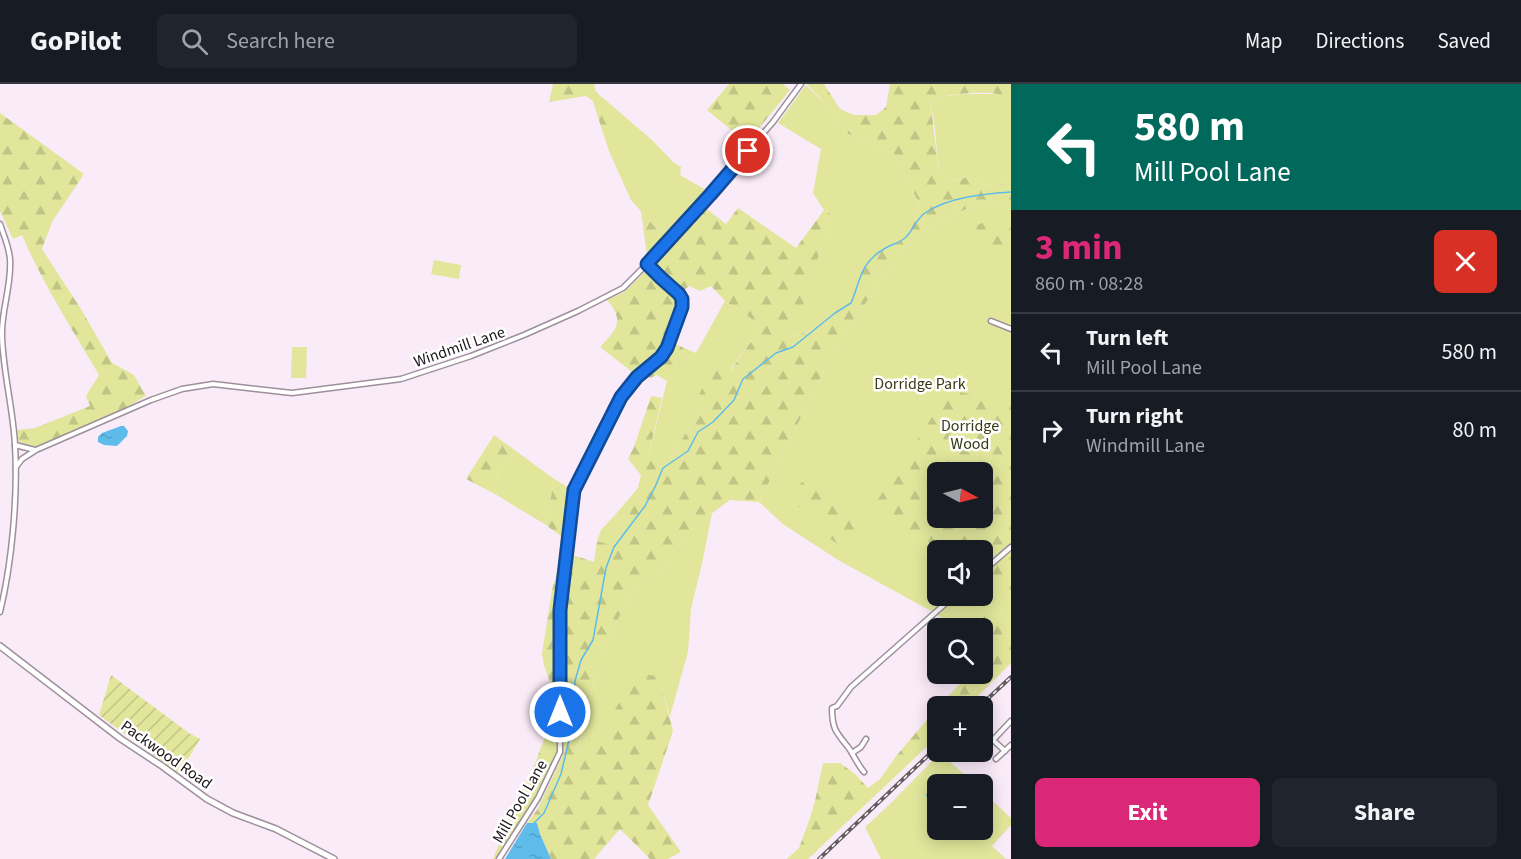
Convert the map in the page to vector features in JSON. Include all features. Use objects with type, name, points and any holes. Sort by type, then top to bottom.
[{"type":"street","name":"Windmill Lane","points":[[16,467],[22,459],[36,450],[182,389],[213,384],[292,393],[400,379],[471,356],[578,311],[623,288],[647,264],[766,130],[801,84]]},
{"type":"street","points":[[0,224],[8,246],[10,260],[2,338],[16,467],[11,539],[0,612]]},
{"type":"street","name":"Mill Pool Lane","points":[[499,859],[538,798],[560,752],[560,610],[574,490],[621,397],[637,377],[661,357],[667,348],[682,307],[679,294],[647,264]]},
{"type":"street","points":[[991,321],[1011,329]]},
{"type":"street","points":[[15,445],[36,450]]},
{"type":"street","points":[[993,563],[1011,547]]},
{"type":"street","points":[[864,772],[834,729],[832,708],[837,706],[850,689],[942,606]]},
{"type":"street","name":"Packwood Road","points":[[0,646],[121,739],[207,799],[233,813],[276,829],[334,859]]},
{"type":"street","points":[[1005,751],[993,740],[1011,721]]},
{"type":"street","points":[[852,753],[867,739]]},
{"type":"street","points":[[996,759],[1011,745]]},
{"type":"green space","points":[[553,84],[594,84],[611,119],[614,132],[604,136],[593,101],[586,96],[549,102]]},
{"type":"green space","points":[[729,84],[783,84],[790,90],[747,143],[707,110]]},
{"type":"green space","points":[[807,84],[824,84],[840,109],[854,115],[876,115],[886,107],[890,84],[1011,84],[1011,101],[1000,94],[982,93],[930,100],[939,171],[950,183],[970,176],[985,186],[1011,183],[1011,201],[968,208],[926,229],[899,256],[840,339],[759,502],[730,500],[688,531],[656,579],[633,588],[598,661],[578,748],[604,727],[637,674],[659,676],[673,731],[648,805],[681,852],[668,859],[650,859],[620,829],[594,859],[551,859],[537,823],[527,823],[537,810],[562,757],[561,610],[567,553],[594,562],[597,541],[614,546],[625,527],[615,515],[638,488],[641,475],[628,459],[651,396],[662,398],[649,453],[669,459],[705,405],[697,399],[712,368],[731,370],[762,326],[725,301],[711,286],[700,291],[689,286],[682,292],[652,264],[703,206],[726,224],[738,208],[796,248],[824,210],[830,214],[825,235],[793,337],[818,328],[851,303],[865,265],[873,256],[905,238],[916,216],[919,203],[893,153],[844,132],[827,106]]},
{"type":"green space","points":[[806,85],[827,106],[844,132],[893,153],[919,203],[914,221],[905,238],[873,256],[865,265],[851,303],[818,328],[792,337],[830,214],[824,210],[813,193],[821,149],[778,123]]},
{"type":"green space","points":[[596,92],[681,167],[680,175],[706,190],[672,229],[654,226],[631,200],[609,151],[593,101]]},
{"type":"green space","points":[[963,94],[1001,94],[1011,101],[1011,183],[985,186],[970,176],[949,183],[939,171],[930,100]]},
{"type":"green space","points":[[0,113],[84,174],[52,222],[42,249],[81,309],[112,363],[134,375],[146,396],[109,417],[33,447],[19,444],[17,430],[35,428],[90,406],[86,396],[99,375],[48,289],[22,235],[13,239],[0,211]]},
{"type":"green space","name":"Dorridge Park","points":[[1011,201],[1011,643],[999,654],[993,650],[993,618],[940,617],[950,606],[993,606],[993,540],[927,540],[927,606],[938,606],[931,611],[838,560],[783,524],[759,502],[840,339],[899,256],[926,229],[968,208]]},
{"type":"green space","points":[[641,211],[654,226],[672,229],[647,255]]},
{"type":"green space","points":[[996,218],[1002,225],[1011,228],[1008,245],[997,258],[992,250],[986,250],[978,238],[968,237],[968,229]]},
{"type":"green space","points":[[434,260],[461,265],[459,279],[431,274]]},
{"type":"green space","points":[[647,270],[679,301],[678,314],[661,355],[636,375],[600,347],[617,325],[616,314],[607,300],[624,292]]},
{"type":"green space","points":[[725,301],[762,326],[669,459],[649,454],[667,381],[684,348],[696,353]]},
{"type":"green space","points":[[672,342],[684,348],[667,381],[657,375],[650,378],[645,374],[665,356]]},
{"type":"green space","points":[[292,347],[307,347],[306,378],[291,378]]},
{"type":"green space","name":"Dorridge Wood","points":[[950,390],[1011,403],[1011,541],[993,556],[993,540],[927,541],[871,510]]},
{"type":"green space","points":[[494,435],[516,451],[498,468],[495,494],[466,479]]},
{"type":"green space","points":[[516,451],[554,479],[546,525],[495,494],[498,468]]},
{"type":"green space","points":[[554,479],[572,490],[562,537],[546,525]]},
{"type":"green space","points":[[803,482],[817,490],[829,501],[853,500],[859,517],[856,534],[850,547],[842,547],[829,538],[818,518],[796,505],[792,490]]},
{"type":"green space","points":[[712,513],[691,609],[688,652],[670,716],[659,677],[638,674],[604,727],[578,749],[598,661],[633,588],[656,579],[688,531]]},
{"type":"green space","points":[[615,515],[625,527],[614,547],[597,541],[601,530]]},
{"type":"green space","points":[[563,551],[557,609],[557,702],[542,654],[552,590]]},
{"type":"green space","name":"Dorridge Wood","points":[[1011,552],[1011,603],[1000,593],[993,593],[993,567]]},
{"type":"green space","points":[[932,606],[955,606],[940,617],[931,609]]},
{"type":"green space","points":[[993,613],[1006,618],[1011,625],[1011,663],[993,681],[993,618],[983,618]]},
{"type":"green space","points":[[111,675],[200,739],[179,774],[99,715]]},
{"type":"green space","points":[[960,684],[990,684],[978,696],[948,696]]},
{"type":"green space","points":[[557,703],[558,752],[537,795],[493,859],[536,761]]},
{"type":"green space","points":[[927,720],[927,746],[808,859],[787,859],[799,848],[815,801],[823,763],[840,763],[868,788],[880,779]]},
{"type":"green space","points":[[931,762],[950,762],[964,774],[927,774],[927,840],[993,840],[993,801],[1011,818],[1011,825],[992,846],[1006,859],[881,859],[865,827]]},
{"type":"water","points":[[121,426],[128,431],[127,436],[117,446],[98,442],[98,437],[102,433]]},
{"type":"water","points":[[527,823],[537,823],[551,859],[505,859]]},
{"type":"waterway","points":[[534,823],[544,813],[561,774],[571,731],[575,681],[581,660],[593,640],[606,568],[614,547],[645,506],[663,468],[688,451],[698,432],[713,422],[734,400],[743,379],[776,353],[793,347],[851,303],[865,267],[884,249],[905,238],[925,213],[955,200],[1011,192]]},
{"type":"railway","points":[[991,696],[1011,677]]},
{"type":"railway","points":[[819,859],[927,756]]},
{"type":"route","points":[[560,712],[560,610],[574,490],[621,397],[637,377],[661,357],[667,348],[682,307],[679,294],[647,264],[748,151]]}]
